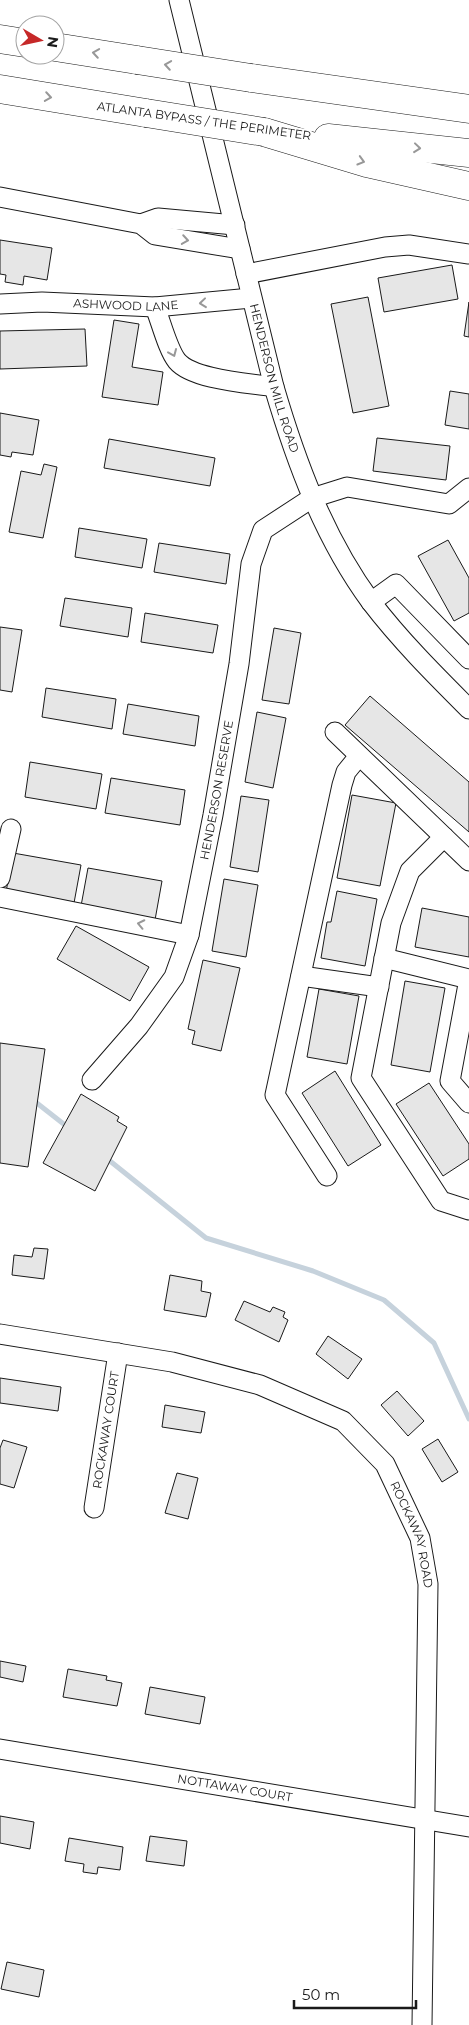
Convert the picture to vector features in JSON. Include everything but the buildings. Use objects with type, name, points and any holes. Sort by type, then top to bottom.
[{"type":"highway","points":[[0,39],[15,41]]},
{"type":"highway","points":[[65,49],[251,78],[469,109]]},
{"type":"highway","points":[[300,84],[469,94]]},
{"type":"highway","name":"ATLANTA BYPASS / THE PERIMETER","points":[[0,89],[264,132],[469,153]]},
{"type":"highway","points":[[264,132],[368,163],[469,186]]},
{"type":"street","name":"HENDERSON MILL ROAD","points":[[179,0],[274,387],[291,443],[312,498],[340,552],[371,602],[432,672],[469,709]]},
{"type":"street","points":[[0,197],[140,224],[155,235],[240,249]]},
{"type":"street","points":[[140,224],[158,218],[235,225]]},
{"type":"street","points":[[246,274],[385,247],[409,245],[469,254]]},
{"type":"street","name":"ASHWOOD LANE","points":[[0,304],[42,302],[155,307],[251,298]]},
{"type":"street","points":[[155,307],[176,360],[184,368],[230,380],[274,387]]},
{"type":"street","name":"HENDERSON RESERVE","points":[[92,1080],[139,1026],[174,977],[189,934],[240,664],[251,564],[263,530],[312,498],[347,487],[448,504],[469,488]]},
{"type":"street","points":[[371,602],[396,584],[469,659]]},
{"type":"street","points":[[334,732],[469,859]]},
{"type":"street","points":[[327,1176],[274,1095],[342,785],[346,772],[359,756]]},
{"type":"street","points":[[0,878],[11,829]]},
{"type":"street","points":[[444,837],[410,871],[391,923],[361,1078],[441,1201],[469,1210]]},
{"type":"street","points":[[0,897],[189,934]]},
{"type":"street","points":[[384,958],[469,979],[450,1081],[469,1103]]},
{"type":"street","points":[[301,976],[378,988]]},
{"type":"street","name":"ROCKAWAY ROAD","points":[[0,1334],[172,1362],[260,1385],[343,1421],[385,1464],[420,1538],[428,1584],[422,2025]]},
{"type":"street","name":"ROCKAWAY COURT","points":[[94,1508],[118,1353]]},
{"type":"street","name":"NOTTAWAY COURT","points":[[0,1749],[469,1828]]},
{"type":"waterway","points":[[33,1100],[70,1129]]},
{"type":"waterway","points":[[105,1157],[206,1238],[313,1271],[384,1300],[434,1343],[469,1419]]}]
